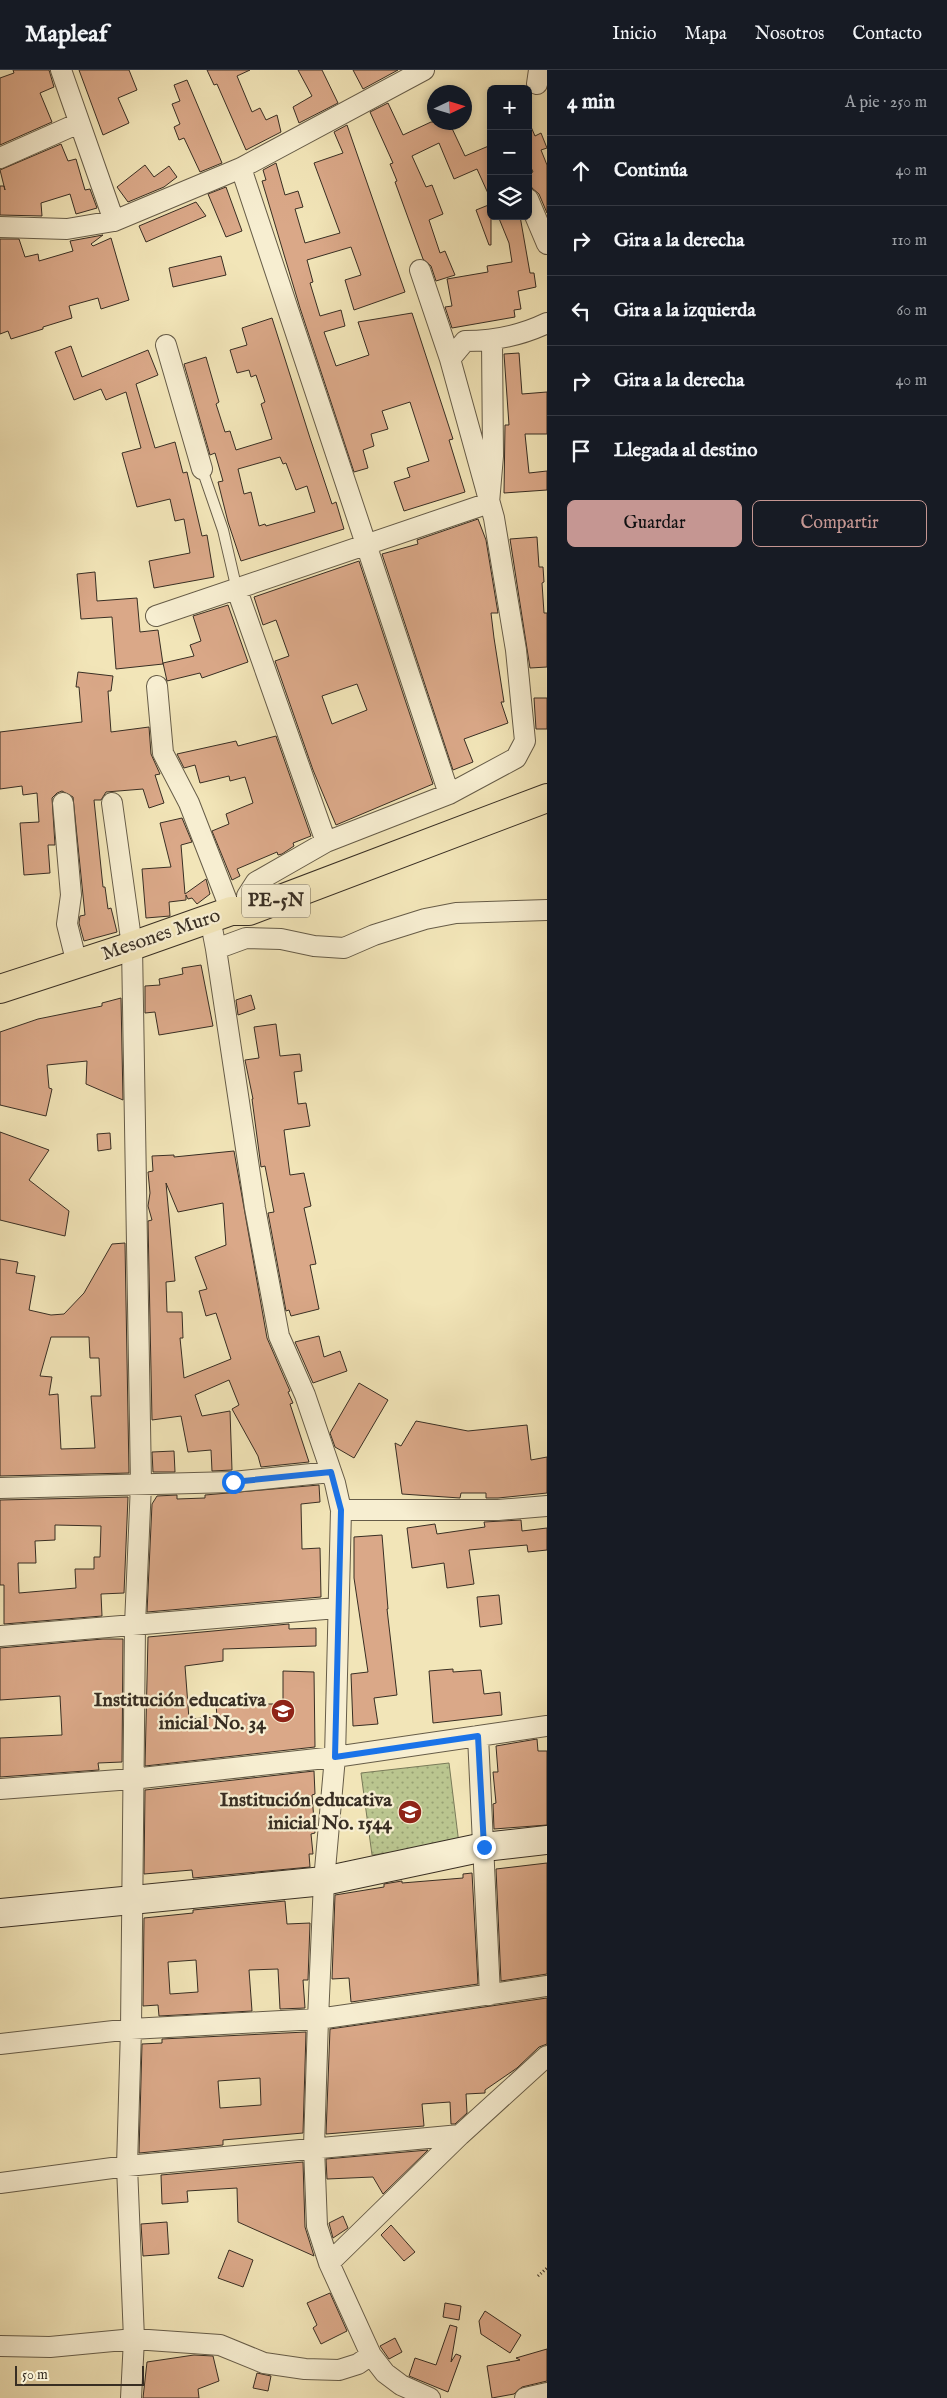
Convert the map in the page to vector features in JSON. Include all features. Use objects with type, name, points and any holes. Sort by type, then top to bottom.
[{"type":"highway","name":"Mesones Muro","points":[[0,989],[230,913],[547,798]]},
{"type":"street","points":[[61,70],[114,221]]},
{"type":"street","points":[[0,227],[67,229],[114,221],[241,168],[424,70]]},
{"type":"street","points":[[0,158],[79,123]]},
{"type":"street","points":[[241,168],[449,794]]},
{"type":"street","points":[[532,208],[547,244]]},
{"type":"street","points":[[420,270],[450,359],[494,518],[516,650],[525,741],[516,758],[449,794],[326,842],[256,882],[248,896],[230,913],[216,948],[255,1208],[279,1336],[305,1395],[331,1472],[341,1510],[337,1608],[335,1757],[324,1881],[318,2018],[314,2147],[317,2226],[329,2263],[370,2355],[400,2391],[430,2398]]},
{"type":"street","points":[[450,359],[465,342],[492,341],[528,332],[547,323]]},
{"type":"street","points":[[489,503],[493,456],[492,341]]},
{"type":"street","points":[[166,345],[202,469]]},
{"type":"street","points":[[156,616],[489,503]]},
{"type":"street","points":[[237,590],[326,842]]},
{"type":"street","points":[[157,686],[163,753],[189,803],[230,913]]},
{"type":"street","points":[[63,803],[71,895],[67,924],[77,964]]},
{"type":"street","points":[[112,803],[132,946],[141,1484],[135,1625],[132,1779],[132,2029],[127,2166],[134,2339],[131,2398]]},
{"type":"street","points":[[216,948],[246,938],[281,939],[314,946],[344,948],[374,935],[432,917],[456,913],[547,910]]},
{"type":"street","points":[[0,1488],[233,1482],[331,1472]]},
{"type":"street","points":[[341,1510],[498,1510],[547,1506]]},
{"type":"street","points":[[0,1636],[337,1608]]},
{"type":"street","points":[[0,1789],[132,1779],[335,1757],[547,1726]]},
{"type":"street","points":[[478,1736],[490,1995]]},
{"type":"street","points":[[0,1913],[324,1881],[484,1847],[547,1840]]},
{"type":"street","points":[[0,2044],[132,2029],[318,2018],[547,1986]]},
{"type":"street","points":[[329,2263],[460,2135],[547,2056]]},
{"type":"street","points":[[0,2182],[127,2166],[314,2147],[460,2135]]},
{"type":"street","points":[[0,2346],[50,2347],[134,2339],[220,2345],[264,2363],[305,2369],[340,2370],[358,2364],[370,2355]]},
{"type":"street","points":[[526,2398],[547,2393]]},
{"type":"lane","points":[[202,469],[223,530],[237,590]]},
{"type":"path","points":[[538,2276],[547,2268]]},
{"type":"green space","points":[[449,1763],[459,1844],[372,1855],[361,1773]]},
{"type":"building","points":[[13,70],[49,70],[54,87],[40,93],[52,122],[0,145],[0,78],[14,73]]},
{"type":"building","points":[[79,70],[129,70],[137,90],[118,98],[129,123],[103,135]]},
{"type":"building","points":[[207,70],[250,70],[237,76],[252,112],[260,108],[266,120],[277,115],[281,132],[246,150],[217,84],[214,85]]},
{"type":"building","points":[[298,70],[322,70],[338,103],[299,123],[293,107],[312,96]]},
{"type":"building","points":[[353,70],[398,70],[363,89]]},
{"type":"building","points":[[187,80],[222,163],[200,172],[184,138],[179,140],[174,127],[180,124],[172,104],[180,101],[174,85]]},
{"type":"building","points":[[388,103],[403,135],[427,124],[427,130],[453,130],[465,156],[487,147],[487,191],[477,169],[454,179],[439,143],[412,156],[426,187],[432,185],[443,214],[429,220],[440,253],[445,251],[455,275],[436,281],[431,266],[423,259],[395,182],[397,181],[390,164],[393,163],[370,112]]},
{"type":"building","points":[[347,125],[405,292],[354,310],[345,280],[361,275],[351,247],[307,260],[313,282],[310,283],[320,316],[341,310],[345,326],[324,332],[336,366],[369,355],[358,322],[412,313],[453,439],[449,440],[465,492],[404,511],[394,482],[410,477],[407,468],[429,461],[410,402],[382,411],[388,429],[371,434],[374,446],[363,450],[368,468],[354,472],[300,308],[262,181],[266,180],[263,170],[276,163],[285,195],[298,191],[303,207],[295,209],[305,243],[340,233],[314,163],[343,153],[334,132]]},
{"type":"building","points":[[532,129],[535,136],[541,133],[547,148],[541,150],[547,165],[547,213],[539,194],[532,188]]},
{"type":"building","points":[[61,144],[68,161],[76,159],[85,190],[90,189],[97,208],[76,214],[70,194],[41,203],[42,216],[0,215],[0,186],[4,186],[0,170]]},
{"type":"building","points":[[145,165],[154,177],[169,166],[177,177],[164,187],[128,202],[117,187]]},
{"type":"building","points":[[226,187],[242,231],[226,237],[208,194]]},
{"type":"building","points":[[196,202],[206,216],[146,242],[139,226]]},
{"type":"building","points":[[487,206],[487,220],[491,220],[491,245],[489,245],[476,210]]},
{"type":"building","points":[[500,220],[521,220],[530,273],[534,273],[536,287],[518,291],[521,309],[514,310],[515,317],[452,328],[445,307],[452,306],[447,279],[488,272],[487,266],[512,262],[509,243]]},
{"type":"building","points":[[103,235],[91,244],[93,246],[111,238],[129,300],[101,309],[98,298],[69,306],[72,318],[43,327],[43,329],[11,339],[8,331],[0,334],[0,239],[19,239],[25,257],[38,254],[39,261],[73,251],[70,241]]},
{"type":"building","points":[[221,256],[226,275],[173,287],[169,268]]},
{"type":"building","points":[[272,318],[332,504],[336,502],[344,529],[241,561],[228,522],[218,482],[223,481],[215,453],[210,455],[184,364],[206,357],[219,402],[216,404],[225,432],[230,431],[236,450],[272,439],[261,404],[265,402],[256,375],[251,377],[249,370],[237,373],[230,350],[247,345],[242,328]],"holes":[[[280,457],[283,464],[286,463],[296,490],[307,486],[315,512],[266,526],[265,524],[259,526],[251,492],[244,494],[238,469]]]},
{"type":"building","points":[[71,346],[82,377],[148,350],[158,375],[136,384],[155,448],[175,442],[183,473],[187,472],[202,536],[207,535],[214,577],[154,588],[149,561],[190,553],[184,519],[175,521],[170,499],[137,507],[122,453],[141,448],[126,392],[106,400],[101,389],[74,400],[55,352]]},
{"type":"building","points":[[519,353],[522,394],[547,392],[547,434],[525,434],[529,473],[547,471],[547,490],[504,493],[505,425],[509,425],[504,354]]},
{"type":"building","points":[[478,519],[486,540],[498,613],[491,613],[504,702],[501,702],[508,723],[464,739],[473,762],[453,770],[382,554],[418,544],[417,540]]},
{"type":"building","points":[[537,537],[539,567],[543,567],[544,613],[547,613],[547,667],[530,668],[510,539]]},
{"type":"building","points":[[359,561],[433,784],[336,825],[313,770],[275,661],[289,656],[276,620],[263,625],[254,597]],"holes":[[[357,684],[367,710],[332,724],[322,696]]]},
{"type":"building","points":[[95,572],[97,601],[137,598],[140,632],[158,630],[163,664],[116,669],[112,617],[81,619],[77,574]]},
{"type":"building","points":[[228,605],[248,662],[202,678],[200,673],[167,681],[163,663],[194,656],[190,645],[201,641],[193,616]]},
{"type":"building","points":[[78,672],[113,676],[111,691],[108,691],[111,732],[149,727],[151,754],[160,774],[155,775],[164,803],[149,808],[143,789],[106,792],[101,800],[94,800],[103,887],[105,887],[108,909],[111,908],[117,932],[84,941],[79,923],[80,916],[85,915],[73,797],[62,791],[52,798],[55,845],[48,845],[50,873],[24,875],[20,823],[39,822],[37,793],[23,795],[22,786],[0,789],[0,732],[82,722],[79,687],[76,687]]},
{"type":"building","points":[[534,698],[547,698],[547,729],[536,729]]},
{"type":"building","points":[[276,736],[311,836],[293,843],[294,846],[282,854],[278,855],[277,852],[237,869],[240,876],[232,880],[212,831],[229,824],[226,814],[253,803],[245,777],[230,781],[229,776],[200,783],[195,765],[184,768],[177,754],[236,741],[238,746]]},
{"type":"building","points":[[182,818],[192,842],[181,845],[185,894],[206,879],[210,894],[197,904],[192,898],[188,899],[186,895],[186,900],[169,902],[170,916],[146,918],[142,869],[171,867],[160,823]]},
{"type":"building","points":[[201,965],[213,1026],[159,1035],[155,1012],[145,1013],[145,986],[160,985],[159,979],[183,974],[182,968]]},
{"type":"building","points":[[251,995],[255,1009],[238,1015],[236,1000]]},
{"type":"building","points":[[121,998],[123,1100],[86,1084],[87,1061],[47,1065],[49,1088],[52,1089],[46,1116],[0,1105],[0,1032],[38,1019],[102,1006],[102,1003]]},
{"type":"building","points":[[276,1024],[280,1056],[300,1054],[302,1071],[294,1072],[298,1104],[306,1103],[310,1126],[284,1130],[290,1175],[304,1173],[311,1206],[304,1208],[316,1264],[310,1265],[319,1309],[291,1316],[289,1310],[286,1311],[268,1213],[274,1212],[265,1166],[261,1167],[253,1099],[245,1060],[259,1058],[254,1027]]},
{"type":"building","points":[[0,1132],[49,1150],[29,1180],[69,1211],[65,1236],[0,1220]]},
{"type":"building","points":[[110,1133],[111,1149],[98,1151],[97,1134]]},
{"type":"building","points":[[234,1151],[267,1338],[290,1391],[288,1392],[293,1403],[290,1404],[309,1462],[261,1467],[258,1456],[232,1409],[239,1405],[229,1380],[195,1395],[202,1416],[230,1411],[232,1470],[212,1471],[211,1450],[188,1452],[181,1416],[152,1420],[148,1221],[152,1220],[148,1206],[150,1193],[148,1172],[153,1171],[152,1156],[174,1155],[174,1157]],"holes":[[[166,1183],[178,1212],[223,1203],[226,1245],[195,1257],[207,1289],[199,1291],[206,1316],[216,1313],[231,1359],[184,1378],[180,1338],[183,1338],[182,1312],[167,1312],[166,1282],[175,1281]]]},
{"type":"building","points":[[125,1243],[129,1473],[0,1476],[0,1259],[18,1262],[16,1273],[35,1276],[29,1310],[51,1315],[64,1314],[84,1293],[112,1244]],"holes":[[[51,1337],[89,1337],[90,1358],[99,1358],[101,1396],[91,1396],[95,1448],[61,1449],[58,1394],[49,1395],[52,1377],[40,1376]]]},
{"type":"building","points":[[319,1336],[324,1357],[340,1351],[347,1371],[313,1383],[295,1342]]},
{"type":"building","points":[[359,1383],[388,1400],[354,1458],[335,1447],[330,1433]]},
{"type":"building","points":[[416,1421],[468,1431],[527,1425],[531,1460],[547,1457],[547,1493],[498,1498],[486,1498],[486,1493],[461,1493],[460,1498],[402,1494],[395,1443],[401,1446]]},
{"type":"building","points":[[174,1451],[175,1472],[153,1472],[152,1452]]},
{"type":"building","points":[[319,1485],[320,1502],[301,1504],[302,1549],[320,1548],[321,1597],[147,1612],[152,1504],[157,1496],[177,1495],[177,1499],[205,1498],[205,1495]]},
{"type":"building","points":[[128,1497],[124,1593],[101,1594],[102,1616],[4,1624],[4,1585],[0,1585],[0,1500]],"holes":[[[55,1525],[101,1526],[100,1557],[94,1557],[94,1569],[75,1569],[76,1588],[19,1593],[18,1563],[36,1563],[35,1541],[55,1540]]]},
{"type":"building","points":[[521,1520],[522,1531],[547,1528],[547,1550],[528,1552],[527,1545],[469,1550],[474,1584],[447,1588],[444,1563],[412,1568],[407,1528],[435,1524],[437,1534],[485,1527],[484,1522]]},
{"type":"building","points":[[382,1535],[387,1609],[397,1695],[374,1698],[378,1724],[353,1726],[351,1674],[368,1672],[354,1578],[354,1537]]},
{"type":"building","points":[[499,1595],[502,1624],[480,1627],[477,1597]]},
{"type":"building","points":[[289,1624],[289,1629],[316,1628],[316,1646],[223,1649],[223,1661],[185,1666],[189,1719],[217,1717],[216,1704],[283,1704],[283,1671],[314,1672],[315,1747],[145,1766],[148,1637]]},
{"type":"building","points":[[123,1639],[122,1762],[98,1763],[99,1770],[0,1777],[0,1738],[62,1735],[60,1696],[0,1700],[0,1648]]},
{"type":"building","points":[[453,1669],[453,1672],[481,1670],[484,1694],[500,1692],[502,1715],[433,1723],[429,1671]]},
{"type":"building","points":[[537,1739],[538,1751],[547,1751],[547,1825],[494,1829],[493,1804],[496,1803],[493,1772],[498,1772],[496,1746]]},
{"type":"building","points":[[314,1771],[315,1794],[312,1795],[315,1833],[311,1834],[313,1854],[309,1854],[310,1867],[193,1878],[192,1870],[144,1874],[145,1790]]},
{"type":"building","points":[[547,1863],[547,1974],[501,1981],[496,1869]]},
{"type":"building","points":[[472,1873],[478,1984],[351,2002],[349,1978],[332,1979],[335,1895],[384,1887],[384,1884],[402,1881],[402,1883],[463,1878],[463,1874]]},
{"type":"building","points":[[285,1901],[287,1924],[310,1923],[308,1980],[303,1980],[305,2008],[280,2009],[278,1969],[249,1970],[252,2011],[159,2016],[158,2005],[143,2006],[144,1918],[193,1913],[193,1910]],"holes":[[[196,1960],[198,1992],[170,1994],[168,1962]]]},
{"type":"building","points":[[547,1998],[547,2044],[539,2047],[517,2068],[485,2090],[485,2093],[466,2094],[467,2113],[455,2124],[451,2124],[450,2102],[422,2104],[424,2126],[326,2134],[330,2029]]},
{"type":"building","points":[[306,2032],[303,2133],[223,2140],[223,2145],[139,2153],[142,2044],[162,2043],[162,2039]],"holes":[[[260,2078],[261,2105],[220,2108],[218,2081]]]},
{"type":"building","points":[[428,2150],[383,2194],[373,2177],[327,2179],[326,2159]]},
{"type":"building","points":[[303,2162],[305,2227],[314,2256],[238,2222],[237,2188],[187,2191],[188,2202],[162,2204],[161,2175]]},
{"type":"building","points":[[343,2216],[348,2228],[333,2238],[329,2223]]},
{"type":"building","points":[[167,2222],[169,2254],[143,2256],[141,2224]]},
{"type":"building","points":[[391,2225],[415,2252],[404,2261],[381,2235]]},
{"type":"building","points":[[229,2250],[253,2260],[243,2287],[218,2278]]},
{"type":"building","points":[[330,2293],[347,2331],[321,2344],[313,2328],[317,2325],[307,2303]]},
{"type":"building","points":[[445,2303],[461,2306],[459,2320],[443,2317]]},
{"type":"building","points":[[485,2311],[521,2335],[510,2353],[481,2334],[479,2321]]},
{"type":"building","points":[[450,2325],[457,2327],[451,2362],[456,2354],[461,2356],[448,2392],[409,2376],[415,2358],[436,2365]]},
{"type":"building","points":[[395,2338],[402,2352],[389,2359],[380,2346]]},
{"type":"building","points":[[547,2349],[547,2381],[522,2387],[514,2394],[492,2398],[487,2366],[520,2360],[516,2358]]},
{"type":"building","points":[[194,2355],[213,2356],[219,2381],[198,2389],[199,2398],[143,2398],[147,2362]]},
{"type":"building","points":[[257,2373],[271,2376],[268,2391],[253,2388]]},
{"type":"place","name":"Institución educativa inicial No. 34","points":[[283,1711]]},
{"type":"place","name":"Institución educativa inicial No. 1544","points":[[410,1812]]},
{"type":"route","points":[[233,1482],[331,1472],[341,1510],[337,1608],[335,1757],[478,1736],[484,1847]]}]
